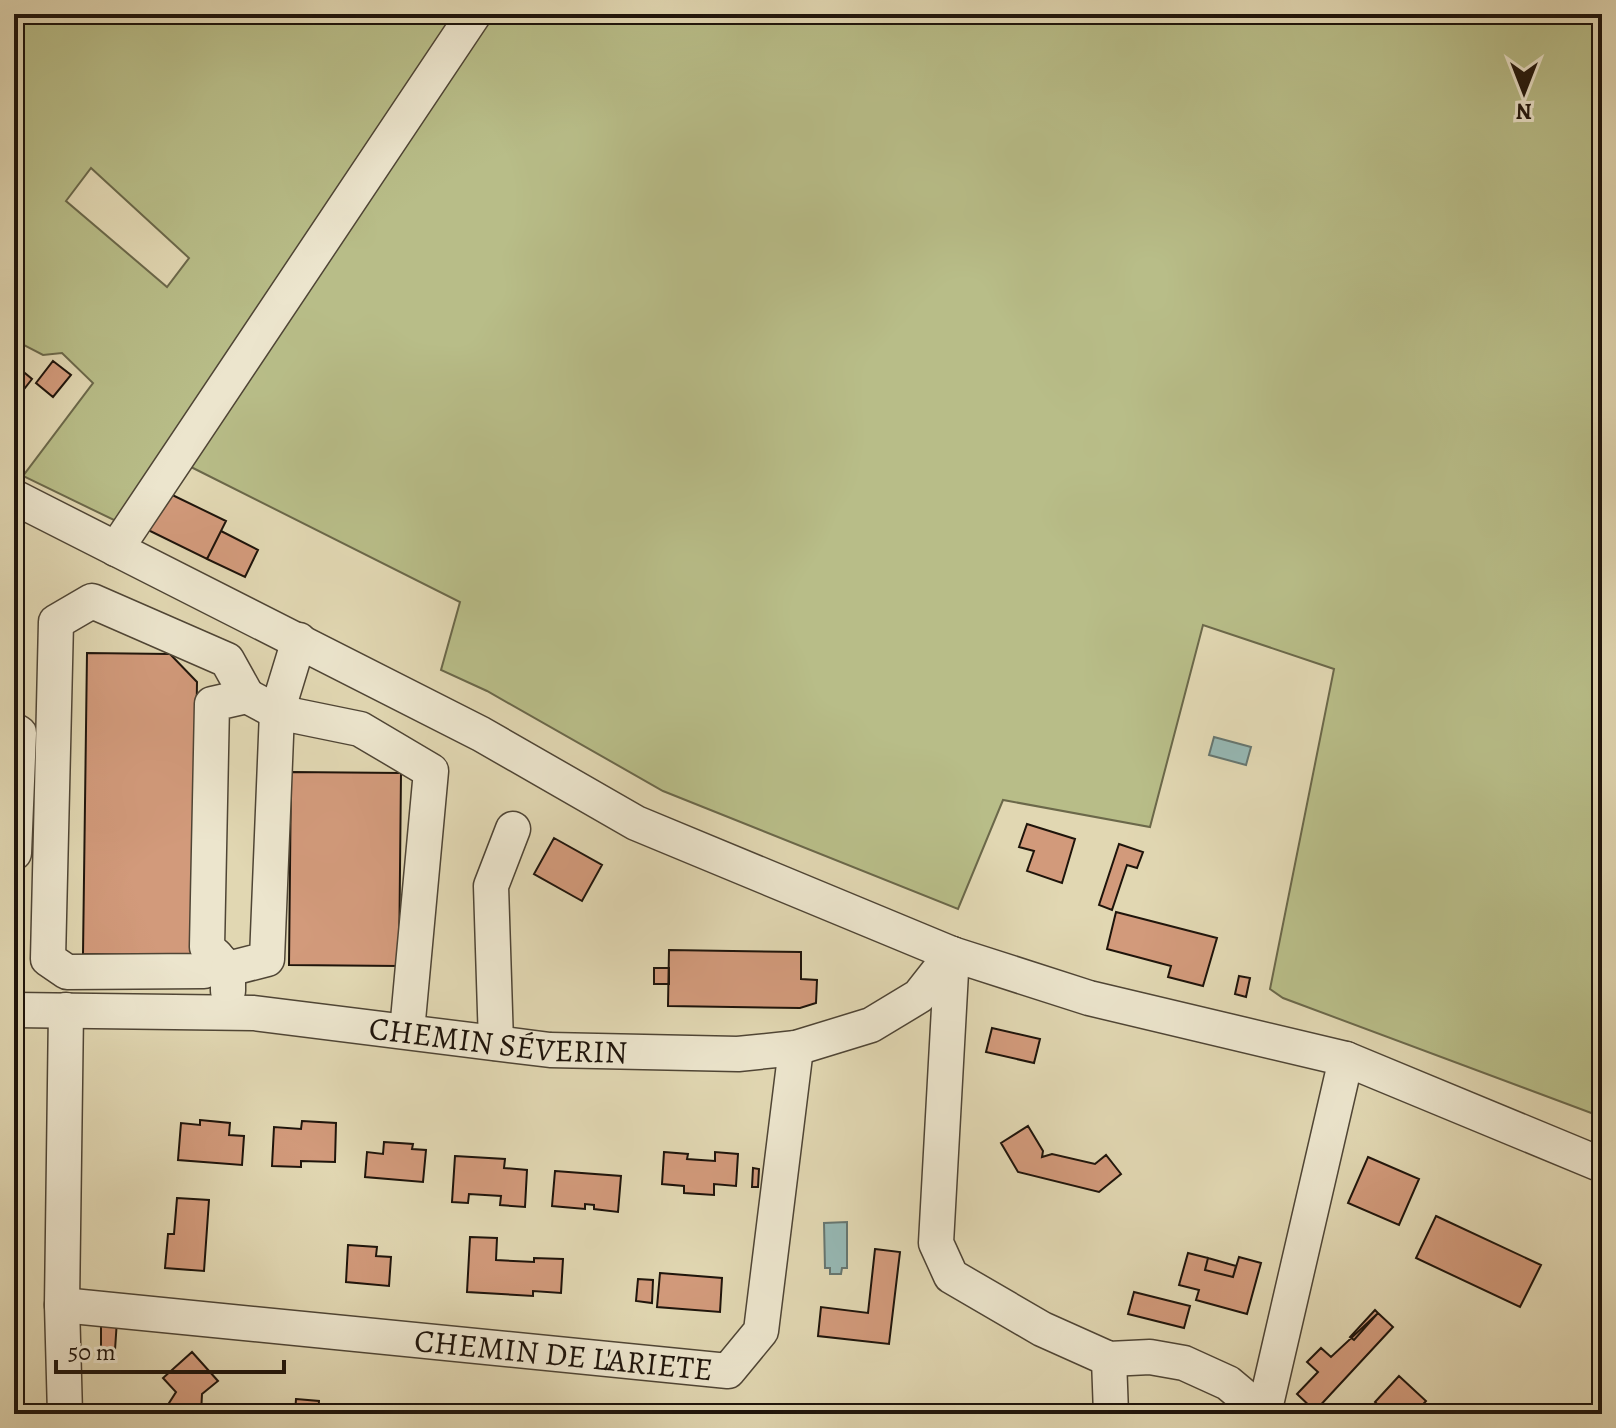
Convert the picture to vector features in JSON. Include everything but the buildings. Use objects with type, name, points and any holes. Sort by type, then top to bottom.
[{"type":"street","points":[[116,549],[474,14]]},
{"type":"street","points":[[14,497],[481,734],[636,823],[952,954],[1089,998],[1346,1059],[1602,1165]]},
{"type":"street","points":[[299,640],[277,712],[267,959],[222,963],[204,971],[67,972],[48,959],[56,622],[92,601],[227,660],[247,696],[277,712],[360,729],[431,771],[407,1031]]},
{"type":"street","points":[[229,1011],[222,963],[207,947],[212,704],[247,696]]},
{"type":"street","points":[[14,853],[16,732]]},
{"type":"street","points":[[496,1043],[491,886],[513,829]]},
{"type":"street","points":[[952,954],[936,1243],[951,1276],[1042,1329],[1109,1359],[1150,1357],[1184,1363],[1228,1383],[1264,1414],[1346,1059]]},
{"type":"street","name":"CHEMIN SÉVERIN","points":[[14,1010],[229,1011],[550,1050],[738,1054],[796,1048],[871,1025],[919,996],[952,954]]},
{"type":"street","points":[[65,1414],[62,1305],[66,1010]]},
{"type":"street","name":"CHEMIN DE L'ARIETE","points":[[62,1305],[728,1371],[761,1331],[796,1048]]},
{"type":"street","points":[[1109,1359],[1111,1414]]},
{"type":"green space","points":[[14,14],[455,14],[116,521],[23,476],[93,383],[62,353],[43,355],[14,340]],"holes":[[[91,168],[189,258],[167,287],[66,201]]]},
{"type":"green space","points":[[493,14],[1602,14],[1602,1117],[1283,998],[1270,989],[1334,669],[1203,625],[1150,827],[1003,800],[958,909],[663,791],[487,691],[441,670],[460,602],[185,464]]},
{"type":"water","points":[[1214,737],[1251,747],[1246,765],[1209,755]]},
{"type":"water","points":[[847,1222],[847,1268],[842,1268],[841,1274],[830,1274],[830,1268],[825,1268],[824,1223]]}]
